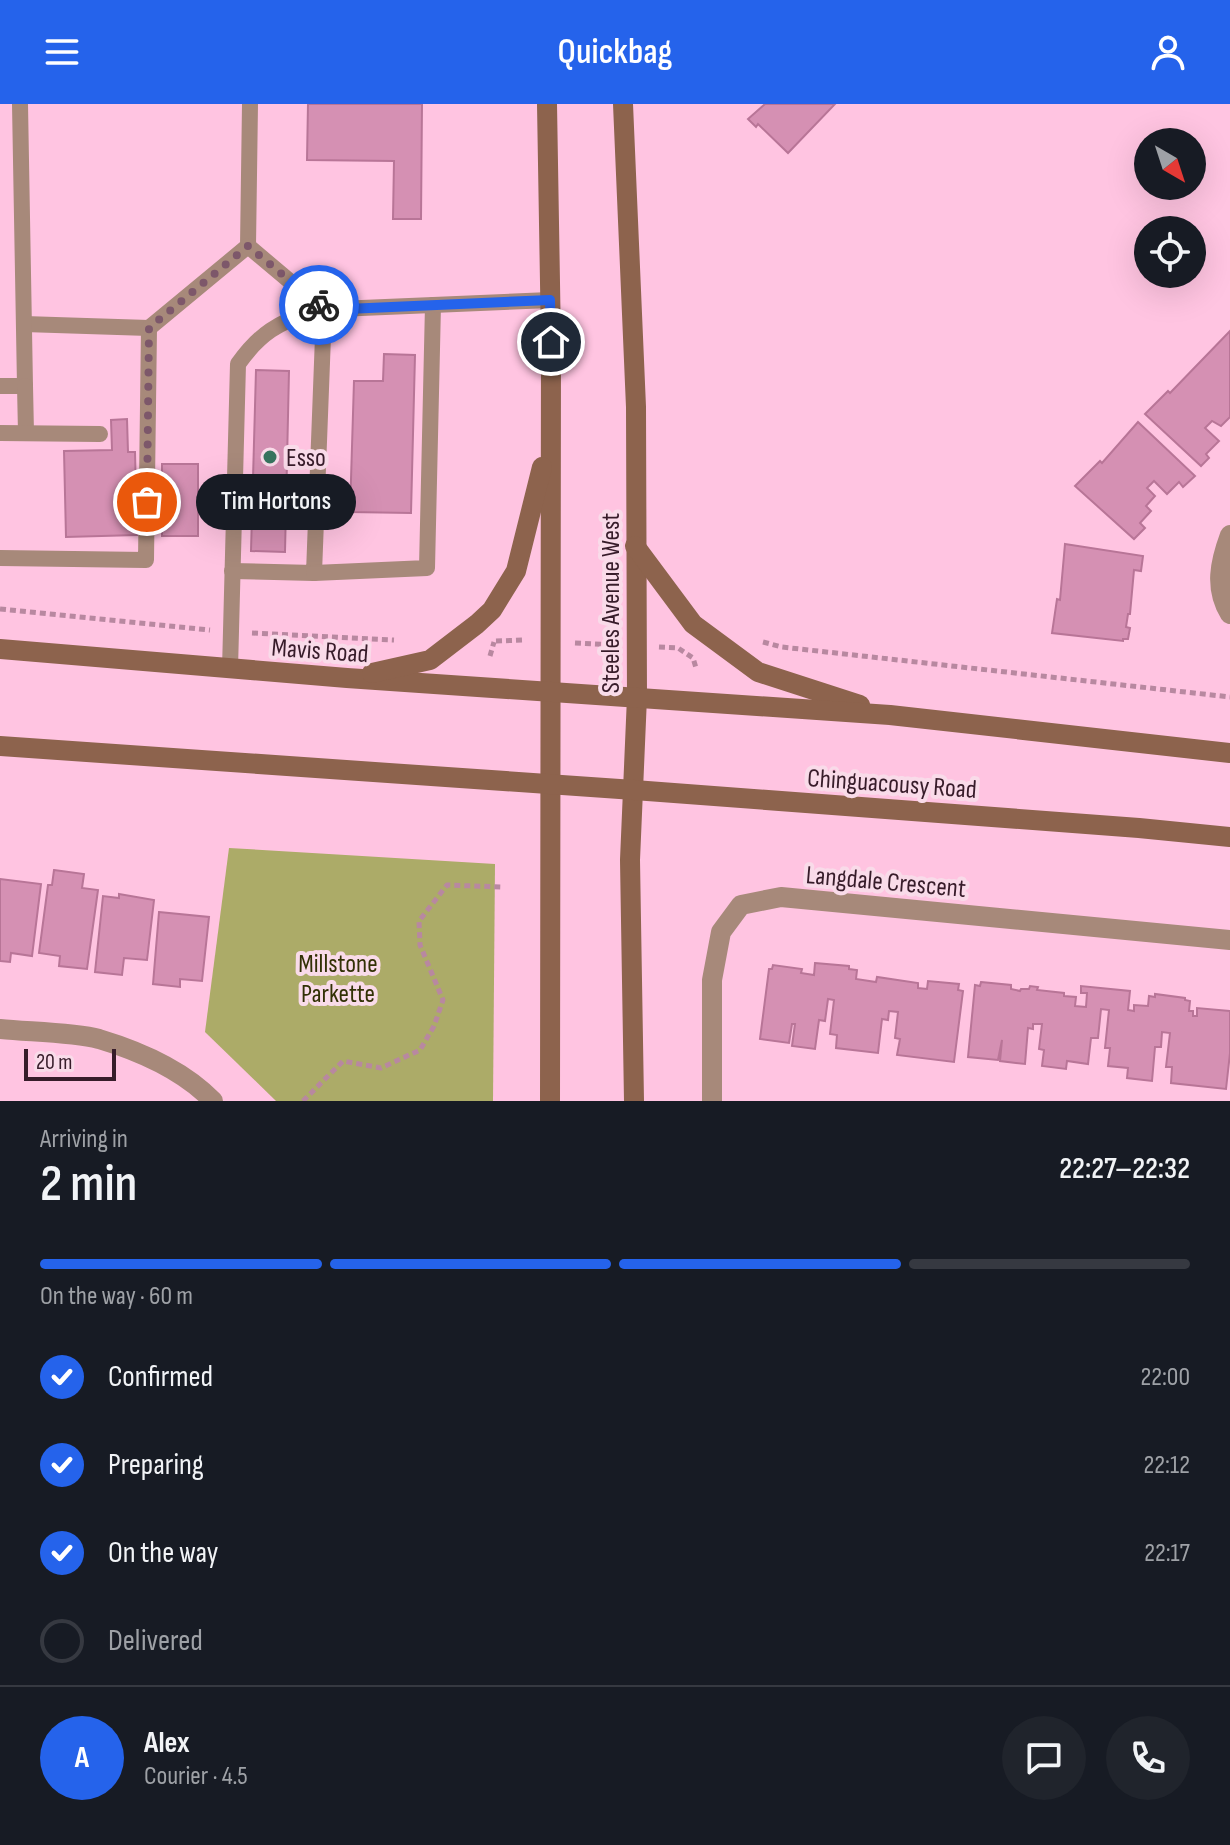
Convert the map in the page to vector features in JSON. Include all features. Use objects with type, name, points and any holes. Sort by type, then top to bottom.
[{"type":"main road","points":[[547,104],[550,300],[550,1101]]},
{"type":"main road","name":"Steeles Avenue West","points":[[623,104],[636,407],[637,697],[630,860],[634,1101]]},
{"type":"main road","points":[[347,678],[430,660],[492,610],[516,571],[549,440]]},
{"type":"main road","points":[[635,546],[693,624],[758,672],[890,715]]},
{"type":"main road","name":"Mavis Road","points":[[0,649],[347,678],[637,697]]},
{"type":"main road","points":[[637,697],[890,715],[1230,753]]},
{"type":"main road","points":[[0,746],[550,784]]},
{"type":"main road","name":"Chinguacousy Road","points":[[550,784],[1230,837]]},
{"type":"street","points":[[1230,535],[1219,565],[1223,602],[1230,614]]},
{"type":"street","name":"Langdale Crescent","points":[[712,1101],[712,980],[721,932],[741,905],[781,897],[1230,940]]},
{"type":"street","points":[[0,1029],[97,1039],[166,1067],[199,1087],[213,1101]]},
{"type":"lane","points":[[20,104],[26,433]]},
{"type":"lane","points":[[24,324],[149,328],[248,246],[250,104]]},
{"type":"lane","points":[[248,246],[324,310]]},
{"type":"lane","points":[[230,669],[238,364],[253,343],[281,322],[314,310],[550,300]]},
{"type":"lane","points":[[232,571],[314,573],[427,568],[433,305]]},
{"type":"lane","points":[[314,573],[324,310]]},
{"type":"lane","points":[[0,558],[146,560],[149,328]]},
{"type":"lane","points":[[0,386],[25,386]]},
{"type":"lane","points":[[0,433],[100,434]]},
{"type":"path","points":[[507,639],[678,648]]},
{"type":"path","points":[[490,656],[495,641]]},
{"type":"path","points":[[758,641],[782,647],[1230,697]]},
{"type":"path","points":[[693,658],[696,668]]},
{"type":"path","points":[[303,1101],[343,1061],[381,1068],[420,1050],[434,1026],[443,1000],[420,945],[419,921],[447,885],[502,887]]},
{"type":"green space","name":"Millstone Parkette","points":[[229,848],[495,864],[493,1101],[276,1101],[205,1032]]},
{"type":"building","points":[[308,104],[422,104],[421,219],[393,219],[394,161],[307,160]]},
{"type":"building","points":[[765,104],[835,104],[788,153],[758,124],[756,127],[748,119]]},
{"type":"building","points":[[1230,331],[1230,417],[1221,426],[1212,421],[1205,428],[1219,441],[1206,454],[1209,458],[1201,466],[1145,414],[1168,391],[1170,393]]},
{"type":"building","points":[[384,354],[415,355],[411,513],[350,512],[354,381],[383,381]]},
{"type":"building","points":[[256,370],[289,371],[285,552],[251,551]]},
{"type":"building","points":[[127,419],[128,452],[135,452],[137,535],[66,537],[64,451],[112,450],[111,420]]},
{"type":"building","points":[[1138,422],[1195,476],[1183,487],[1179,482],[1167,494],[1154,481],[1147,488],[1155,496],[1146,506],[1151,511],[1140,523],[1145,528],[1134,539],[1075,486],[1100,461],[1102,463]]},
{"type":"building","points":[[162,464],[198,464],[198,536],[162,536]]},
{"type":"building","points":[[1065,544],[1143,556],[1141,571],[1134,570],[1126,627],[1130,628],[1128,639],[1052,633],[1057,599],[1060,600]]},
{"type":"building","points":[[54,870],[84,874],[82,888],[98,890],[87,969],[59,966],[60,956],[39,953],[48,885],[52,885]]},
{"type":"building","points":[[0,879],[41,884],[32,956],[11,953],[10,962],[0,961]]},
{"type":"building","points":[[119,894],[154,900],[147,960],[124,958],[122,975],[95,972],[103,896],[119,898]]},
{"type":"building","points":[[159,912],[209,917],[202,981],[180,979],[180,987],[153,984]]},
{"type":"building","points":[[815,963],[849,966],[849,969],[857,970],[856,979],[876,982],[877,977],[918,983],[918,988],[927,989],[928,981],[959,984],[958,990],[963,991],[954,1062],[897,1055],[900,1039],[895,1038],[898,1012],[889,1011],[888,1020],[882,1019],[878,1053],[836,1048],[837,1035],[830,1034],[834,1000],[828,999],[825,1021],[819,1020],[815,1049],[792,1046],[795,1024],[792,1024],[789,1043],[760,1039],[769,969],[773,965],[802,969],[801,973],[814,975]]},
{"type":"building","points":[[981,982],[1011,985],[1011,989],[1020,991],[1030,986],[1038,987],[1037,990],[1064,993],[1064,996],[1076,997],[1075,1006],[1086,1007],[1087,993],[1081,993],[1081,986],[1130,991],[1128,1010],[1134,1011],[1134,1005],[1148,1006],[1149,996],[1155,997],[1155,994],[1185,998],[1190,1001],[1189,1011],[1193,1011],[1193,1016],[1197,1016],[1197,1008],[1230,1011],[1226,1089],[1171,1083],[1172,1067],[1166,1067],[1170,1033],[1162,1032],[1161,1047],[1155,1047],[1152,1081],[1127,1078],[1128,1068],[1108,1066],[1110,1048],[1105,1048],[1109,1010],[1101,1009],[1098,1038],[1091,1038],[1088,1064],[1067,1061],[1066,1069],[1042,1066],[1044,1050],[1039,1049],[1042,1024],[1033,1024],[1033,1029],[1028,1028],[1025,1064],[1000,1061],[1002,1040],[998,1060],[968,1057],[975,985],[980,986]]},
{"type":"way so far","points":[[147,502],[149,328],[248,246],[319,305]]},
{"type":"place","name":"Esso","points":[[270,457]]},
{"type":"place","name":"Tim Hortons","points":[[147,502]]},
{"type":"route","points":[[319,305],[324,310],[550,300],[551,342]]}]
